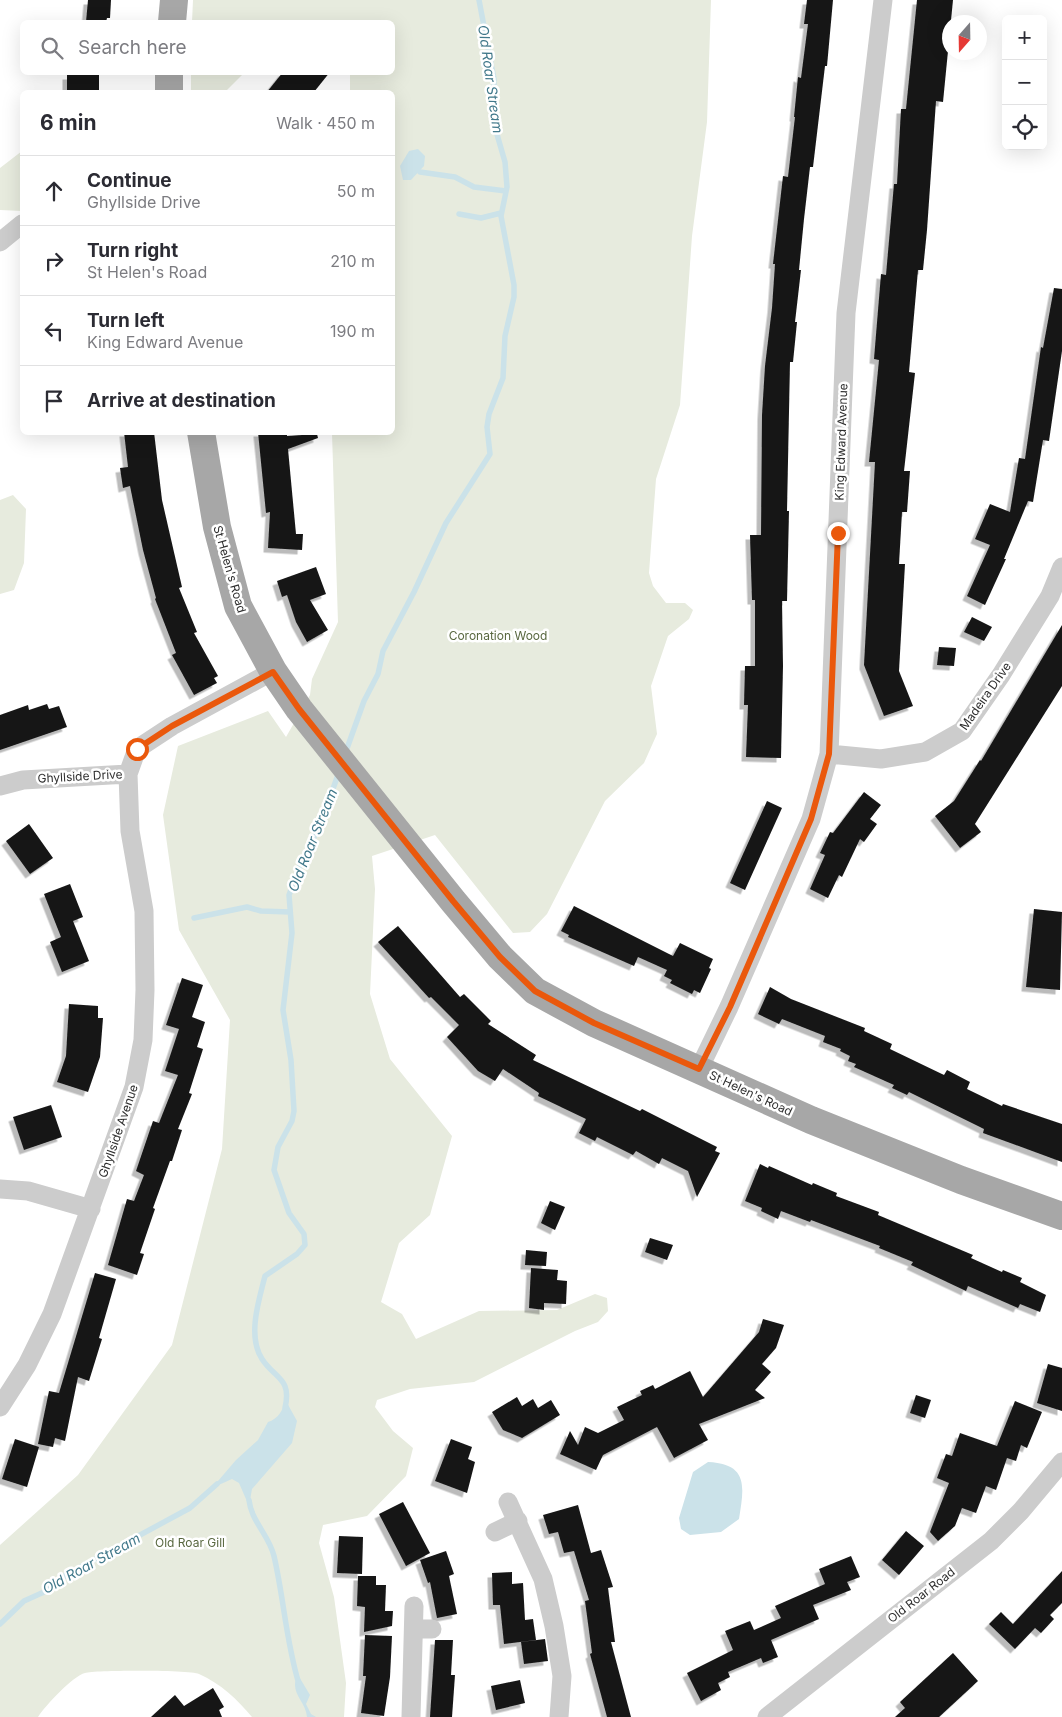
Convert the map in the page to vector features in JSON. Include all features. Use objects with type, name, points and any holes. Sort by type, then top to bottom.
[{"type":"main road","points":[[172,20],[174,0]]},
{"type":"main road","points":[[169,75],[169,90]]},
{"type":"main road","name":"St Helen's Road","points":[[202,435],[217,527],[238,606],[273,672],[299,709],[500,957],[535,991],[594,1023],[811,1120],[961,1180],[1062,1216]]},
{"type":"street","name":"King Edward Avenue","points":[[699,1069],[730,1007],[811,819],[829,754],[846,313],[883,0]]},
{"type":"street","points":[[0,242],[20,226]]},
{"type":"street","name":"Madeira Drive","points":[[829,754],[881,759],[925,752],[962,731],[1001,675],[1050,596],[1062,568]]},
{"type":"street","name":"Ghyllside Drive","points":[[0,786],[23,780],[128,774],[137,749],[172,726],[273,672]]},
{"type":"street","name":"Ghyllside Avenue","points":[[0,1408],[27,1365],[52,1314],[134,1087],[143,1040],[145,990],[144,911],[130,831],[128,774]]},
{"type":"street","points":[[0,1189],[28,1191],[91,1209]]},
{"type":"street","name":"Old Roar Road","points":[[768,1717],[991,1541],[1021,1511],[1062,1462]]},
{"type":"street","points":[[508,1502],[543,1579],[554,1626],[562,1676],[559,1717]]},
{"type":"street","points":[[495,1532],[518,1521]]},
{"type":"street","points":[[411,1717],[423,1629],[414,1606]]},
{"type":"green space","points":[[193,0],[711,0],[707,122],[692,236],[680,405],[656,479],[649,573],[653,586],[666,603],[685,603],[693,610],[689,619],[668,636],[651,686],[657,734],[644,763],[605,801],[547,914],[530,932],[513,933],[435,835],[372,856],[375,889],[370,994],[390,1059],[452,1136],[430,1215],[399,1243],[381,1302],[402,1314],[416,1339],[479,1311],[557,1310],[595,1294],[607,1298],[608,1311],[598,1322],[575,1331],[474,1382],[410,1389],[377,1400],[375,1407],[393,1431],[413,1448],[406,1476],[367,1516],[323,1525],[319,1543],[334,1597],[346,1683],[344,1717],[252,1717],[228,1693],[214,1682],[199,1674],[106,1671],[80,1675],[53,1699],[38,1717],[0,1717],[0,1545],[78,1475],[172,1345],[222,1149],[230,1020],[179,930],[163,815],[178,746],[268,711],[286,737],[310,695],[312,679],[338,622],[332,435],[395,435],[395,90],[350,90],[350,75],[395,75],[395,20],[192,20]]},
{"type":"green space","points":[[191,75],[242,75],[227,90],[191,90]]},
{"type":"green space","points":[[20,153],[20,211],[0,210],[0,168]]},
{"type":"green space","points":[[13,495],[26,509],[24,563],[14,590],[0,594],[0,500]]},
{"type":"water","points":[[418,149],[425,156],[424,166],[411,180],[403,180],[400,166],[409,151]]},
{"type":"water","points":[[286,1401],[297,1421],[292,1443],[252,1489],[249,1506],[239,1483],[232,1479],[212,1488],[236,1460],[258,1440],[268,1422],[279,1414]]},
{"type":"water","points":[[708,1462],[731,1467],[741,1479],[742,1497],[739,1519],[721,1532],[690,1535],[681,1529],[679,1518],[693,1472]]},
{"type":"water","points":[[298,1675],[310,1695],[306,1704],[311,1714],[316,1717],[307,1717],[304,1706],[296,1692],[295,1681]]},
{"type":"building","points":[[88,0],[111,0],[110,18],[106,20],[86,20]]},
{"type":"building","points":[[807,0],[833,0],[827,66],[825,66],[813,167],[810,167],[799,270],[801,270],[793,362],[790,362],[787,601],[782,601],[781,758],[746,757],[748,705],[744,705],[745,666],[755,666],[755,600],[752,600],[750,535],[761,535],[762,415],[765,366],[772,308],[775,264],[773,264],[783,176],[788,177],[798,77],[801,78],[808,24],[804,24]]},
{"type":"building","points":[[917,0],[953,0],[952,15],[942,15],[942,60],[947,60],[943,102],[936,101],[927,230],[923,270],[918,270],[909,372],[915,373],[904,471],[910,471],[907,512],[902,512],[899,564],[905,564],[899,671],[913,706],[884,716],[864,665],[875,462],[869,462],[879,360],[874,359],[881,274],[886,275],[894,184],[897,184],[901,109],[906,109]]},
{"type":"building","points":[[67,75],[99,75],[99,90],[67,90]]},
{"type":"building","points":[[281,75],[328,75],[316,90],[269,90]]},
{"type":"building","points":[[1054,288],[1062,289],[1062,351],[1049,441],[1043,440],[1033,502],[1028,501],[1004,559],[1006,559],[985,605],[967,596],[990,545],[975,539],[990,504],[1010,512],[1019,458],[1025,459],[1041,347],[1043,348]]},
{"type":"building","points":[[124,435],[154,435],[162,500],[182,587],[179,588],[197,632],[194,633],[218,676],[214,678],[217,683],[194,695],[172,655],[176,653],[155,599],[130,486],[123,488],[120,468],[128,467]]},
{"type":"building","points":[[258,435],[317,435],[318,438],[288,449],[296,534],[303,534],[302,550],[268,548],[270,512],[266,513]]},
{"type":"building","points":[[316,567],[326,594],[310,600],[328,630],[307,642],[296,622],[287,595],[282,597],[277,581]]},
{"type":"building","points":[[972,617],[992,627],[984,641],[964,632]]},
{"type":"building","points":[[1062,625],[1062,686],[975,824],[981,832],[960,848],[935,816],[954,801],[981,761]]},
{"type":"building","points":[[939,647],[956,648],[954,666],[937,665]]},
{"type":"building","points":[[47,704],[49,709],[59,706],[67,727],[0,750],[0,715],[28,705],[29,710]]},
{"type":"building","points":[[864,792],[881,805],[870,819],[877,824],[864,842],[860,839],[842,877],[839,875],[828,898],[810,889],[825,855],[820,853],[830,832],[833,833]]},
{"type":"building","points":[[767,801],[782,808],[745,890],[730,883]]},
{"type":"building","points":[[29,824],[53,858],[30,874],[6,841]]},
{"type":"building","points":[[70,884],[83,917],[73,921],[89,961],[62,972],[50,942],[61,937],[44,894]]},
{"type":"building","points":[[574,906],[673,956],[680,943],[713,959],[709,968],[711,969],[700,993],[694,990],[692,994],[670,983],[672,980],[664,976],[667,970],[638,957],[634,966],[568,937],[569,935],[561,931]]},
{"type":"building","points":[[1034,909],[1062,912],[1060,990],[1026,987]]},
{"type":"building","points":[[398,926],[460,997],[464,994],[491,1021],[488,1024],[536,1055],[533,1060],[640,1111],[642,1109],[717,1147],[715,1151],[720,1153],[697,1197],[688,1171],[662,1158],[659,1164],[636,1151],[633,1155],[597,1137],[595,1141],[579,1133],[586,1119],[538,1096],[539,1093],[503,1069],[495,1081],[478,1071],[447,1037],[459,1025],[431,997],[429,998],[378,942]]},
{"type":"building","points":[[182,978],[203,985],[192,1017],[205,1022],[197,1047],[203,1049],[189,1093],[192,1094],[178,1129],[182,1130],[153,1208],[155,1209],[140,1253],[144,1254],[137,1275],[108,1265],[127,1199],[134,1201],[144,1175],[136,1171],[153,1121],[159,1123],[178,1075],[165,1071],[179,1029],[166,1025]]},
{"type":"building","points":[[770,987],[791,999],[865,1028],[864,1031],[892,1044],[890,1049],[944,1075],[947,1070],[970,1082],[967,1089],[1002,1106],[1003,1104],[1062,1124],[1062,1162],[983,1133],[984,1129],[909,1092],[907,1095],[892,1088],[894,1085],[854,1067],[856,1064],[848,1061],[850,1056],[840,1051],[841,1049],[823,1042],[825,1036],[782,1019],[779,1024],[758,1014]]},
{"type":"building","points":[[69,1004],[98,1006],[98,1018],[103,1018],[100,1057],[88,1092],[57,1082],[66,1056]]},
{"type":"building","points":[[51,1105],[62,1137],[24,1150],[13,1117]]},
{"type":"building","points":[[760,1164],[837,1193],[836,1196],[879,1212],[878,1215],[973,1255],[971,1258],[1002,1272],[1003,1270],[1022,1278],[1020,1282],[1046,1295],[1040,1312],[1020,1304],[1018,1308],[968,1286],[966,1291],[911,1265],[913,1262],[879,1248],[880,1246],[811,1220],[810,1222],[781,1211],[778,1219],[761,1211],[762,1208],[745,1201]]},
{"type":"building","points":[[550,1201],[565,1207],[555,1230],[541,1223]]},
{"type":"building","points":[[650,1238],[673,1245],[667,1260],[645,1252]]},
{"type":"building","points":[[526,1250],[547,1252],[546,1266],[525,1265]]},
{"type":"building","points":[[531,1268],[558,1270],[557,1280],[567,1281],[566,1304],[544,1303],[544,1310],[529,1308]]},
{"type":"building","points":[[95,1273],[116,1279],[99,1338],[102,1339],[89,1381],[78,1377],[65,1441],[55,1438],[53,1447],[38,1444],[49,1391],[59,1393]]},
{"type":"building","points":[[763,1319],[784,1325],[776,1348],[762,1364],[771,1372],[755,1390],[765,1398],[699,1424],[708,1440],[674,1458],[657,1427],[603,1455],[596,1470],[560,1454],[570,1431],[578,1445],[585,1427],[598,1433],[624,1420],[617,1407],[642,1395],[640,1391],[653,1385],[655,1389],[690,1371],[703,1397],[759,1332]]},
{"type":"building","points":[[1048,1364],[1062,1368],[1062,1411],[1037,1403]]},
{"type":"building","points":[[916,1395],[931,1400],[925,1418],[910,1413]]},
{"type":"building","points":[[517,1397],[522,1406],[533,1399],[538,1408],[551,1400],[560,1415],[522,1438],[503,1430],[492,1412]]},
{"type":"building","points":[[1015,1401],[1042,1412],[1027,1448],[1021,1445],[1016,1461],[1007,1458],[996,1490],[986,1486],[976,1513],[962,1508],[955,1526],[938,1541],[930,1532],[949,1483],[937,1478],[946,1454],[952,1456],[960,1433],[997,1446]]},
{"type":"building","points":[[15,1439],[39,1447],[27,1487],[2,1479]]},
{"type":"building","points":[[451,1439],[472,1447],[468,1459],[475,1462],[467,1493],[435,1481]]},
{"type":"building","points":[[403,1502],[430,1553],[406,1566],[379,1514]]},
{"type":"building","points":[[578,1505],[591,1553],[601,1550],[613,1587],[608,1588],[615,1642],[611,1642],[631,1717],[607,1717],[590,1654],[592,1653],[585,1601],[589,1600],[574,1551],[564,1553],[558,1532],[549,1534],[543,1515]]},
{"type":"building","points":[[906,1531],[924,1546],[899,1575],[882,1560]]},
{"type":"building","points":[[339,1536],[363,1537],[362,1574],[337,1573]]},
{"type":"building","points":[[446,1551],[454,1574],[449,1576],[457,1614],[437,1618],[430,1582],[428,1583],[420,1560]]},
{"type":"building","points":[[851,1556],[860,1577],[847,1582],[851,1590],[813,1605],[819,1619],[771,1640],[778,1657],[763,1663],[761,1658],[728,1672],[730,1677],[718,1683],[721,1690],[701,1701],[687,1673],[733,1650],[725,1631],[750,1621],[754,1630],[781,1618],[775,1606],[825,1584],[819,1569]]},
{"type":"building","points":[[1062,1571],[1062,1603],[1050,1615],[1054,1619],[1041,1633],[1035,1628],[1015,1649],[989,1624],[1001,1612],[1013,1624]]},
{"type":"building","points":[[512,1572],[512,1584],[523,1583],[525,1620],[533,1619],[536,1640],[504,1644],[500,1605],[493,1605],[492,1573]]},
{"type":"building","points":[[358,1576],[376,1576],[376,1585],[386,1585],[385,1611],[393,1611],[392,1626],[364,1632],[365,1607],[357,1606]]},
{"type":"building","points":[[365,1635],[392,1636],[390,1677],[384,1716],[361,1713],[366,1676],[363,1676]]},
{"type":"building","points":[[545,1639],[548,1661],[524,1664],[521,1642]]},
{"type":"building","points":[[435,1640],[453,1640],[451,1675],[455,1675],[452,1717],[430,1717]]},
{"type":"building","points":[[953,1653],[978,1681],[939,1717],[895,1717],[905,1708],[900,1702]]},
{"type":"building","points":[[520,1680],[525,1703],[496,1710],[491,1686]]},
{"type":"building","points":[[213,1688],[224,1707],[219,1710],[222,1717],[151,1717],[175,1695],[184,1706]]},
{"type":"waterway","name":"Old Roar Stream","points":[[345,754],[364,701],[378,674],[383,651],[414,592],[446,523],[490,454],[487,427],[489,414],[503,378],[505,336],[514,297],[514,285],[501,216],[507,187],[505,162],[494,124],[494,79],[479,0]]},
{"type":"waterway","points":[[420,172],[455,177],[474,187],[506,191]]},
{"type":"waterway","points":[[459,214],[481,218],[501,213]]},
{"type":"waterway","name":"Old Roar Stream","points":[[285,1408],[286,1390],[281,1380],[262,1359],[255,1340],[255,1329],[257,1307],[265,1276],[297,1254],[305,1245],[304,1234],[289,1213],[274,1170],[278,1147],[292,1121],[294,1111],[291,1060],[283,1010],[292,933],[289,895],[301,863],[320,825],[339,772]]},
{"type":"waterway","points":[[194,918],[247,907],[261,911],[290,912]]},
{"type":"waterway","name":"Old Roar Stream","points":[[0,1624],[24,1601],[44,1592],[66,1575],[190,1508],[217,1484]]},
{"type":"waterway","points":[[249,1500],[253,1515],[272,1548],[291,1652],[299,1684]]},
{"type":"route","points":[[137,749],[172,726],[273,672],[299,709],[453,901],[500,957],[535,991],[594,1023],[699,1069],[730,1007],[811,819],[829,754],[838,533]]},
{"type":"park label","name":"Coronation Wood","points":[[498,635]]},
{"type":"park label","name":"Old Roar Gill","points":[[190,1542]]}]
